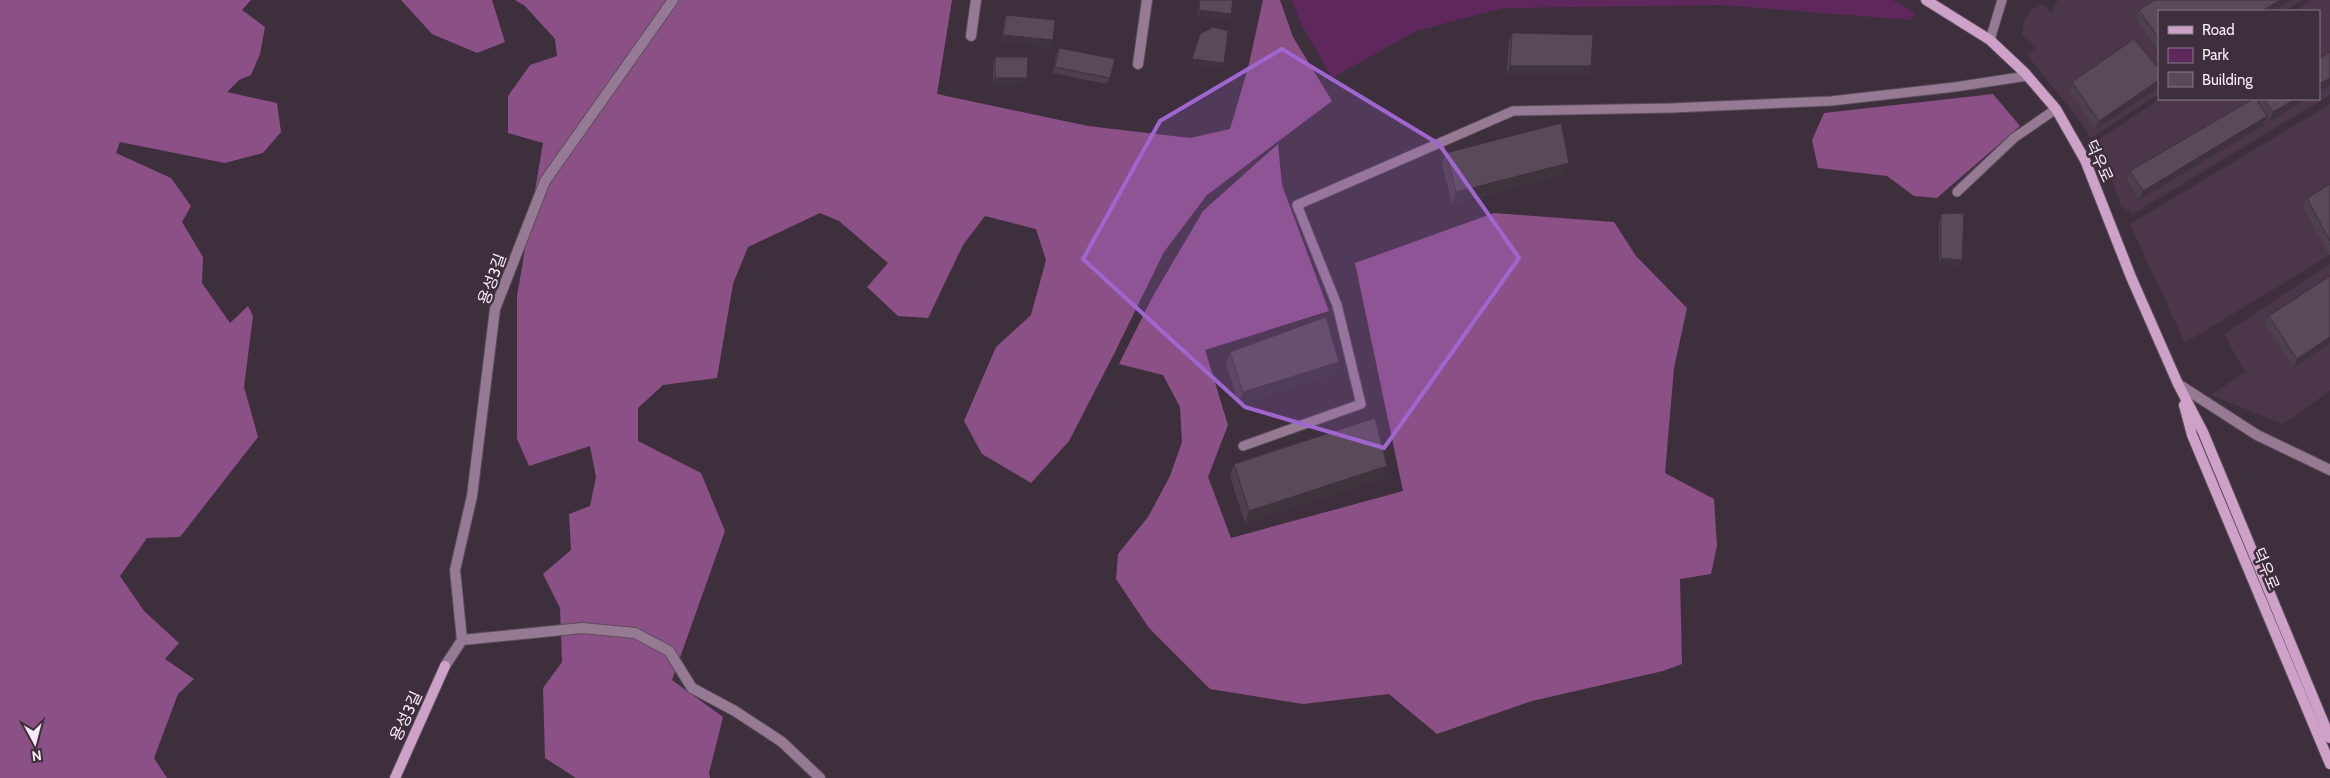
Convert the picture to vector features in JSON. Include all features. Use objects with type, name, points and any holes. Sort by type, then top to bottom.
[{"type":"street","name":"용성3길","points":[[396,778],[445,666],[462,640],[455,570],[472,496],[495,309],[545,181],[673,0]]},
{"type":"street","points":[[971,36],[976,0]]},
{"type":"street","points":[[1138,64],[1147,0]]},
{"type":"street","name":"덕우로","points":[[1926,0],[1990,40],[2027,76],[2056,109],[2085,160],[2131,277],[2178,384],[2203,432],[2330,738]]},
{"type":"street","points":[[2178,384],[2257,435],[2330,470]]},
{"type":"street","name":"덕우로","points":[[2178,384],[2192,435],[2330,764]]},
{"type":"street","points":[[462,640],[582,628],[635,633],[669,651],[692,688],[735,711],[782,742],[820,778]]},
{"type":"lane","points":[[1990,40],[2002,0]]},
{"type":"lane","points":[[1243,446],[1361,404],[1338,305],[1297,205],[1305,201],[1513,111],[1671,108],[1832,101],[1955,87],[2027,76]]},
{"type":"lane","points":[[1958,192],[2014,138],[2056,109]]},
{"type":"highlighted area","points":[[1282,49],[1439,144],[1519,258],[1384,448],[1245,407],[1083,259],[1160,121]]},
{"type":"shaded area","points":[[0,0],[251,0],[242,10],[265,27],[260,54],[251,75],[239,80],[227,92],[277,103],[281,132],[263,153],[225,163],[120,142],[116,153],[171,178],[191,206],[182,222],[203,257],[202,283],[230,323],[248,306],[253,316],[244,387],[258,437],[180,537],[147,538],[120,576],[144,611],[179,643],[165,659],[194,679],[178,694],[154,758],[167,778],[0,778]]},
{"type":"shaded area","points":[[401,0],[492,0],[505,42],[477,53],[432,34]]},
{"type":"shaded area","points":[[515,0],[952,0],[937,94],[1088,126],[1190,138],[1230,129],[1248,68],[1263,0],[1280,0],[1293,37],[1332,101],[1207,195],[1164,252],[1069,441],[1031,483],[982,454],[964,421],[996,347],[1031,315],[1046,260],[1036,229],[985,216],[963,245],[928,318],[898,316],[867,287],[888,263],[839,221],[820,213],[748,247],[733,284],[717,378],[663,385],[638,408],[638,441],[701,473],[725,531],[672,680],[723,717],[709,773],[710,778],[576,778],[545,758],[543,688],[562,662],[560,608],[543,574],[571,550],[569,514],[590,506],[596,477],[590,446],[529,466],[517,439],[517,296],[543,143],[508,133],[508,96],[530,65],[557,56],[555,39],[525,6]]},
{"type":"shaded area","points":[[2058,0],[2302,0],[2287,10],[2158,10],[2158,95],[2091,138],[2076,116],[2027,55],[2036,48],[2022,34],[2024,20],[2031,10],[2043,4],[2051,13]]},
{"type":"shaded area","points":[[2312,0],[2330,0],[2330,95],[2133,214],[2121,206],[2098,140],[2158,100],[2320,100],[2320,10],[2297,10]]},
{"type":"shaded area","points":[[1993,94],[2020,126],[1937,198],[1914,196],[1887,176],[1818,168],[1812,140],[1824,113]]},
{"type":"shaded area","points":[[2330,104],[2330,255],[2185,343],[2130,224]]},
{"type":"shaded area","points":[[1278,144],[1282,185],[1329,311],[1205,350],[1228,425],[1208,477],[1231,538],[1403,491],[1355,263],[1494,213],[1614,222],[1636,256],[1687,308],[1674,368],[1665,473],[1714,499],[1717,546],[1711,574],[1680,579],[1682,664],[1663,671],[1532,701],[1437,734],[1389,694],[1303,704],[1210,689],[1149,628],[1116,579],[1118,554],[1148,517],[1170,476],[1182,442],[1180,407],[1163,375],[1119,364],[1153,296],[1203,211]]},
{"type":"shaded area","points":[[2330,264],[2330,391],[2283,424],[2211,395],[2245,372],[2224,334]]},
{"type":"green space","points":[[1292,0],[1892,0],[1915,12],[1911,20],[1721,5],[1503,8],[1416,31],[1332,78],[1300,22]]},
{"type":"building","points":[[1200,0],[1233,0],[1231,14],[1199,10]]},
{"type":"building","points":[[2155,0],[2280,0],[2264,10],[2158,10],[2158,38],[2139,10]]},
{"type":"building","points":[[1006,15],[1055,20],[1053,40],[1003,35]]},
{"type":"building","points":[[1213,27],[1228,31],[1224,63],[1192,59],[1200,34]]},
{"type":"building","points":[[1512,33],[1593,35],[1591,66],[1510,66]]},
{"type":"building","points":[[2134,39],[2158,68],[2158,81],[2099,121],[2072,82]]},
{"type":"building","points":[[1059,48],[1115,59],[1110,78],[1055,67]]},
{"type":"building","points":[[2330,52],[2330,78],[2320,83],[2320,58]]},
{"type":"building","points":[[995,57],[1028,57],[1027,78],[995,78]]},
{"type":"building","points":[[2251,100],[2257,100],[2267,116],[2143,191],[2130,171]]},
{"type":"building","points":[[2266,100],[2293,100],[2273,112]]},
{"type":"building","points":[[1561,123],[1569,163],[1456,192],[1446,153]]},
{"type":"building","points":[[2330,184],[2330,241],[2307,198]]},
{"type":"building","points":[[1964,213],[1962,260],[1941,258],[1941,214]]},
{"type":"building","points":[[2330,276],[2330,337],[2297,359],[2269,316]]},
{"type":"building","points":[[1326,317],[1339,362],[1243,392],[1230,352]]},
{"type":"building","points":[[1375,418],[1387,466],[1249,511],[1234,464]]}]
